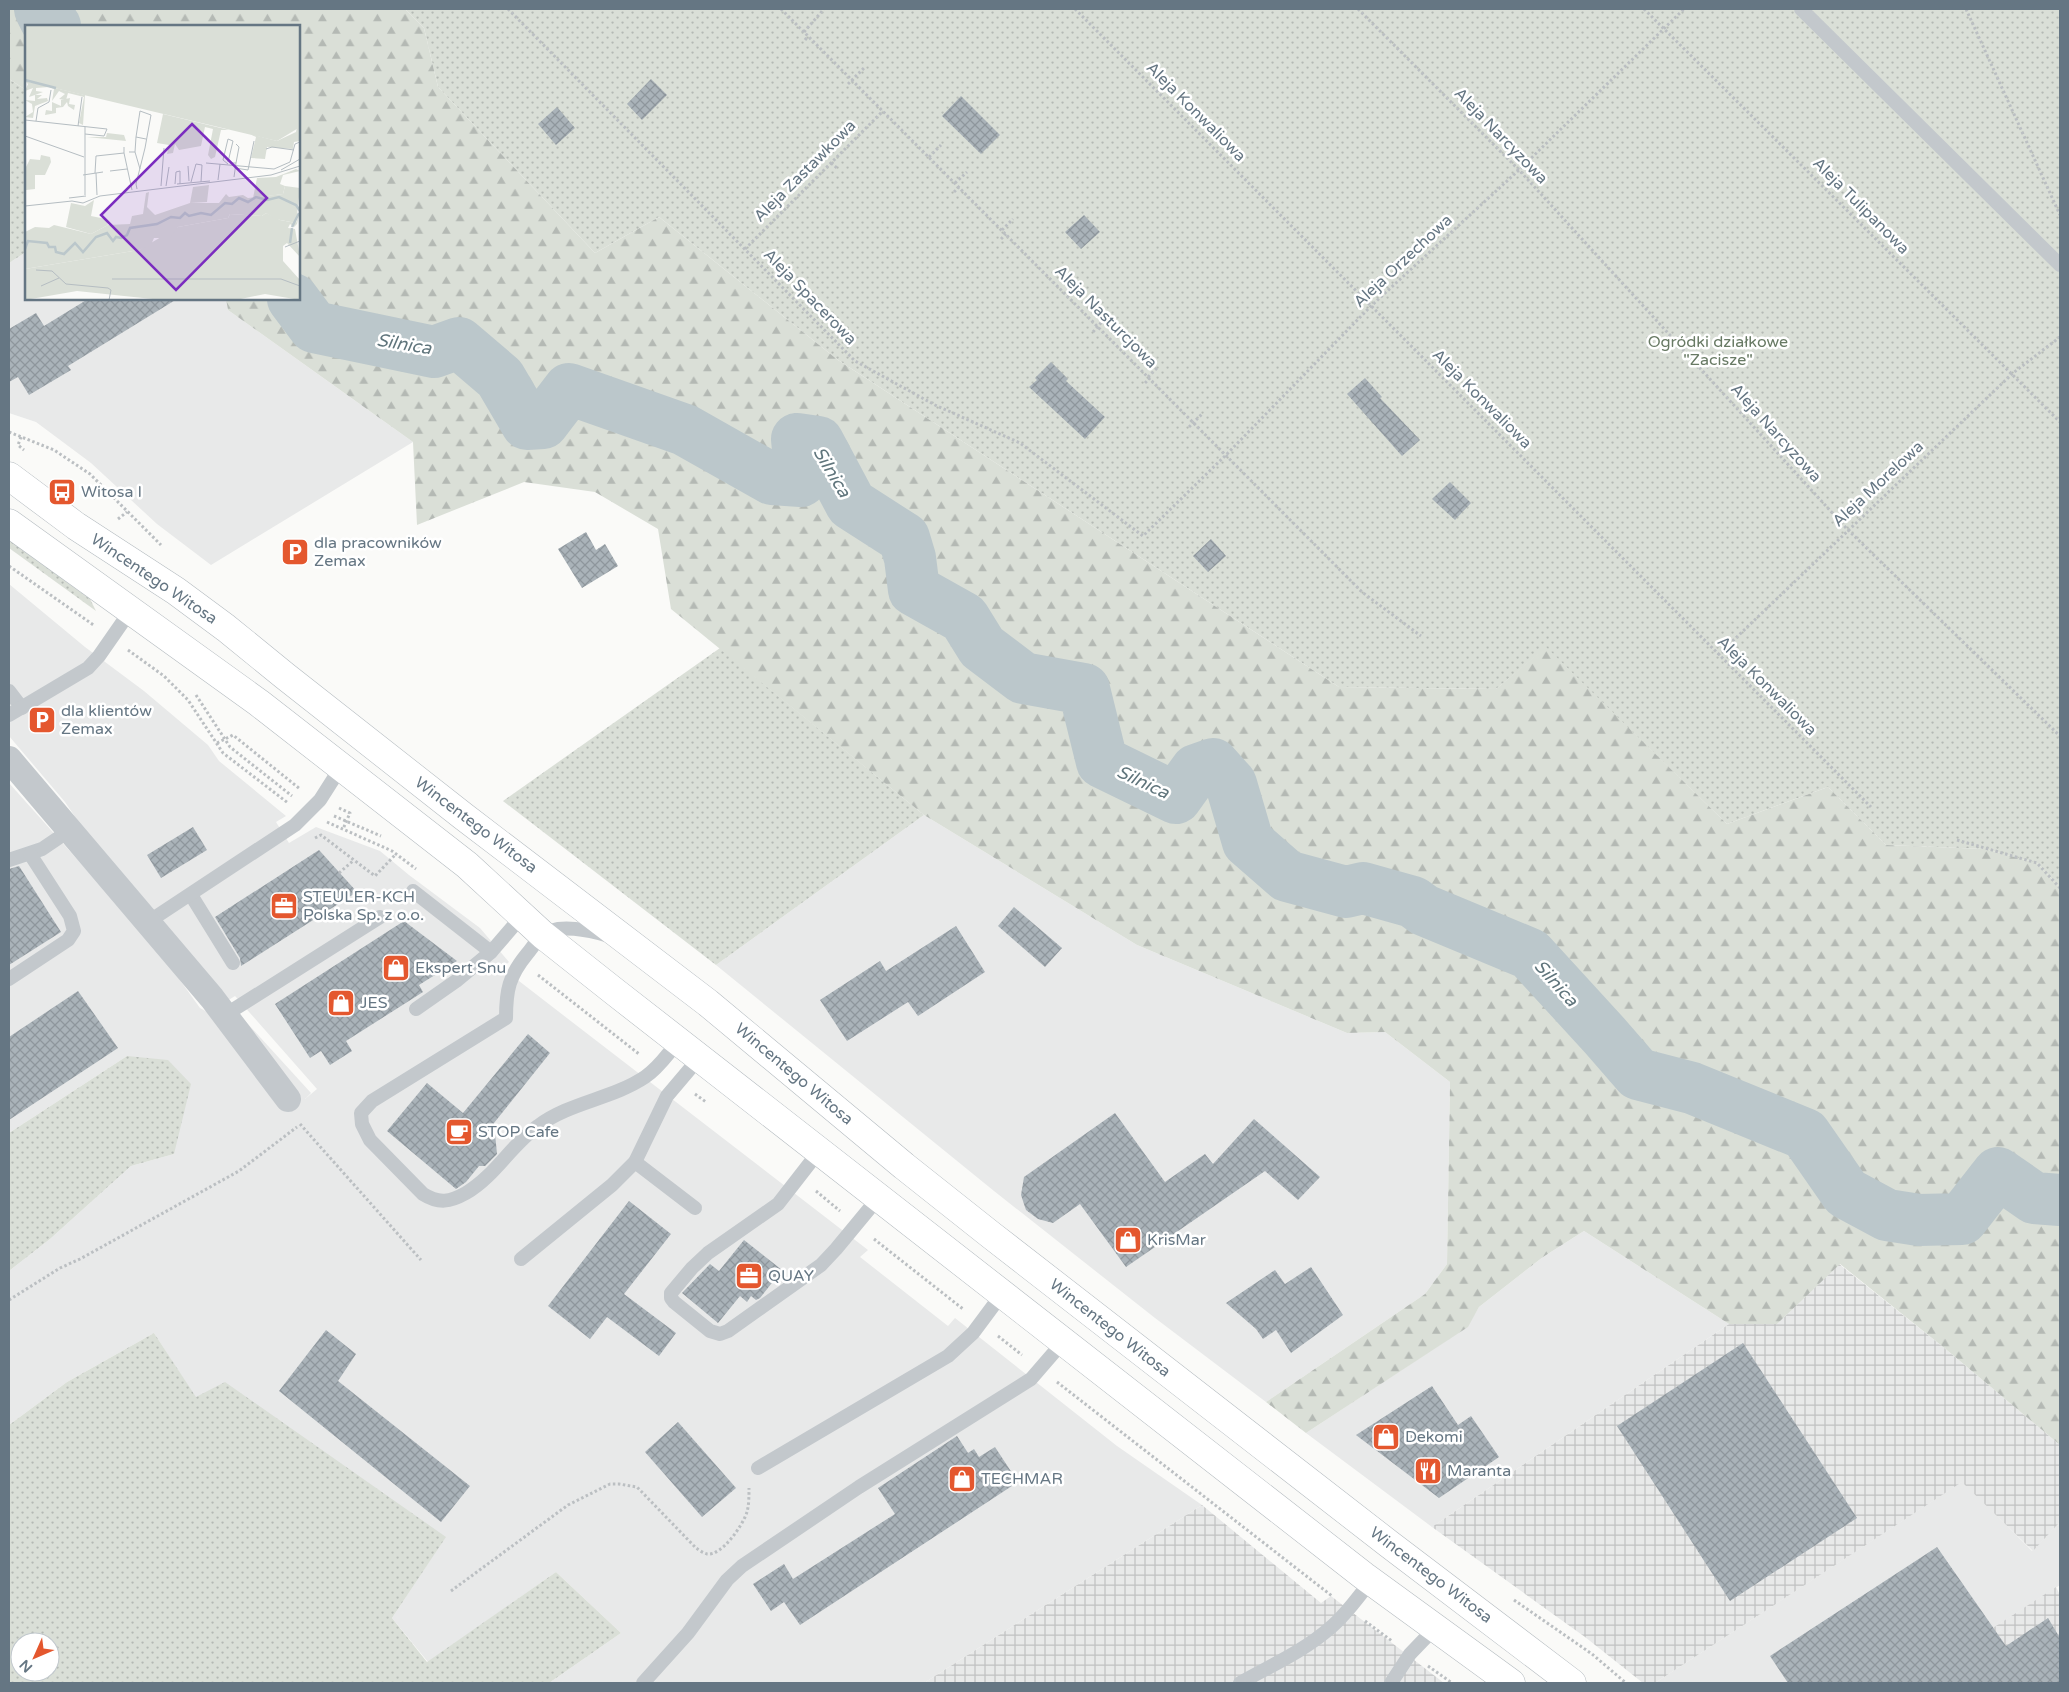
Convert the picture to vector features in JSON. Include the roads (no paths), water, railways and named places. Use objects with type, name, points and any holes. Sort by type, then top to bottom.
[{"type":"main road","name":"Wincentego Witosa","points":[[9,476],[76,526],[176,591],[226,628],[284,676],[463,816],[629,942],[780,1061],[904,1166],[990,1235],[1572,1683]]},
{"type":"main road","points":[[9,523],[259,703],[467,865],[543,935],[1370,1580],[1511,1683]]},
{"type":"street","points":[[9,759],[225,1014],[288,1099]]},
{"type":"lane","points":[[1801,9],[2060,265]]},
{"type":"lane","points":[[9,715],[88,668],[112,638],[130,610]]},
{"type":"lane","points":[[9,691],[22,708]]},
{"type":"lane","points":[[148,922],[280,836],[308,813],[320,800],[341,767]]},
{"type":"lane","points":[[9,860],[42,849],[70,830]]},
{"type":"lane","points":[[9,979],[68,940],[74,931],[70,916],[30,854]]},
{"type":"lane","points":[[413,891],[491,952]]},
{"type":"lane","points":[[191,895],[233,963]]},
{"type":"lane","points":[[416,1010],[456,981],[491,952],[522,916]]},
{"type":"lane","points":[[225,1014],[380,917]]},
{"type":"lane","points":[[629,942],[589,930],[570,929],[553,931],[543,935],[521,962],[511,978],[507,992],[506,1018],[372,1101],[361,1112],[362,1124],[370,1140],[423,1194],[434,1201],[447,1201],[465,1194],[483,1181],[538,1126],[562,1111],[614,1093],[690,1049]]},
{"type":"lane","points":[[521,1259],[612,1184],[635,1162],[658,1110],[679,1083],[690,1049]]},
{"type":"lane","points":[[820,1150],[778,1204],[726,1240],[692,1268],[671,1293],[671,1298],[674,1302],[710,1331],[720,1334],[728,1331],[821,1265],[836,1250],[879,1197]]},
{"type":"lane","points":[[635,1162],[695,1208]]},
{"type":"lane","points":[[758,1468],[948,1356],[963,1344],[982,1324],[1002,1294]]},
{"type":"lane","points":[[643,1683],[688,1633],[727,1580],[742,1566],[859,1487],[1031,1379],[1041,1370],[1063,1342]]},
{"type":"lane","points":[[1240,1683],[1312,1642],[1329,1630],[1370,1580]]},
{"type":"lane","points":[[1391,1683],[1410,1654],[1435,1628]]},
{"type":"waterway","name":"Silnica","points":[[40,9],[46,21],[53,25]]},
{"type":"waterway","name":"Silnica","points":[[294,300],[314,327],[434,352],[459,343],[500,378],[527,424],[543,423],[569,389],[685,430],[772,479],[801,481],[797,439],[818,442],[851,504],[904,538],[910,558],[914,590],[964,618],[982,647],[1023,678],[1084,689],[1102,762],[1176,798],[1196,770],[1213,764],[1231,784],[1248,842],[1287,876],[1346,892],[1363,888],[1413,902],[1424,910],[1530,954],[1638,1074],[1692,1088],[1805,1134],[1846,1193],[1887,1215],[1919,1220],[1962,1219],[1998,1173],[2034,1198],[2060,1200]]},
{"type":"place","name":"Witosa I","points":[[62,492]]},
{"type":"place","name":"dla pracowników Zemax","points":[[295,552]]},
{"type":"place","name":"dla klientów Zemax","points":[[42,720]]},
{"type":"place","name":"STEULER-KCH Polska Sp. z o.o.","points":[[284,906]]},
{"type":"place","name":"Ekspert Snu","points":[[396,968]]},
{"type":"place","name":"JES","points":[[341,1003]]},
{"type":"place","name":"STOP Cafe","points":[[459,1132]]},
{"type":"place","name":"KrisMar","points":[[1128,1240]]},
{"type":"place","name":"QUAY","points":[[749,1276]]},
{"type":"place","name":"Dekomi","points":[[1386,1437]]},
{"type":"place","name":"Maranta","points":[[1428,1471]]},
{"type":"place","name":"TECHMAR","points":[[962,1479]]},
{"type":"park label","name":"Ogródki działkowe \"Zacisze\"","points":[[1718,351]]}]
